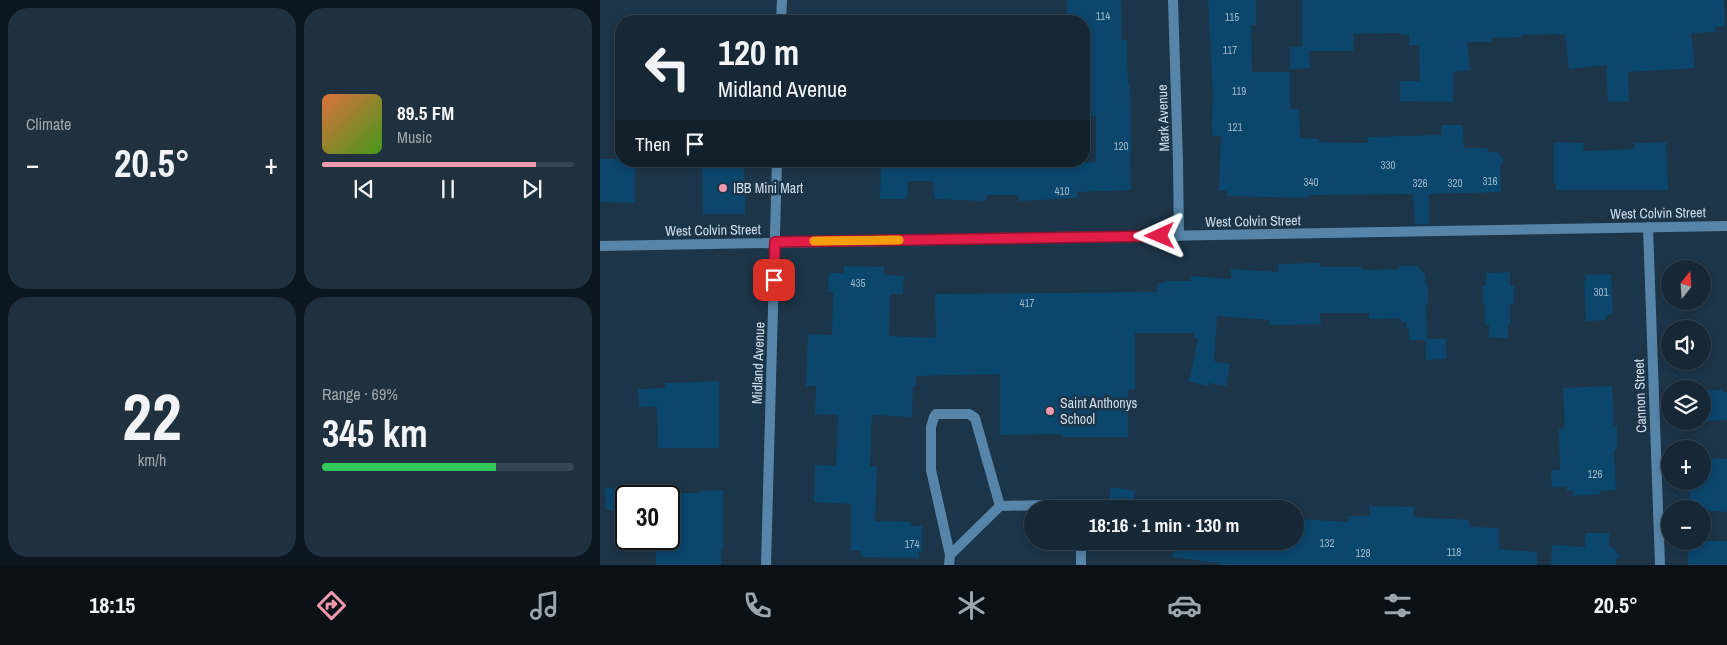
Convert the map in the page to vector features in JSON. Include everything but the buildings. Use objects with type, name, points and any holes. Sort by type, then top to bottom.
[{"type":"street","points":[[781,15],[782,0]]},
{"type":"street","name":"Mark Avenue","points":[[1172,0],[1179,236]]},
{"type":"street","name":"Midland Avenue","points":[[766,565],[777,167]]},
{"type":"street","name":"West Colvin Street","points":[[600,246],[1727,226]]},
{"type":"street","name":"Cannon Street","points":[[1648,227],[1660,565]]},
{"type":"street","points":[[950,560],[931,470],[931,427],[936,414],[970,414],[975,418],[1000,506]]},
{"type":"street","points":[[950,560],[1000,506],[1024,506]]},
{"type":"street","points":[[1081,550],[1081,565]]},
{"type":"slow traffic","points":[[814,241],[899,240]]},
{"type":"place","name":"IBB Mini Mart","points":[[723,188]]},
{"type":"place","name":"Saint Anthonys School","points":[[1050,411]]},
{"type":"route","points":[[774,280],[775,242],[1160,236]]}]
